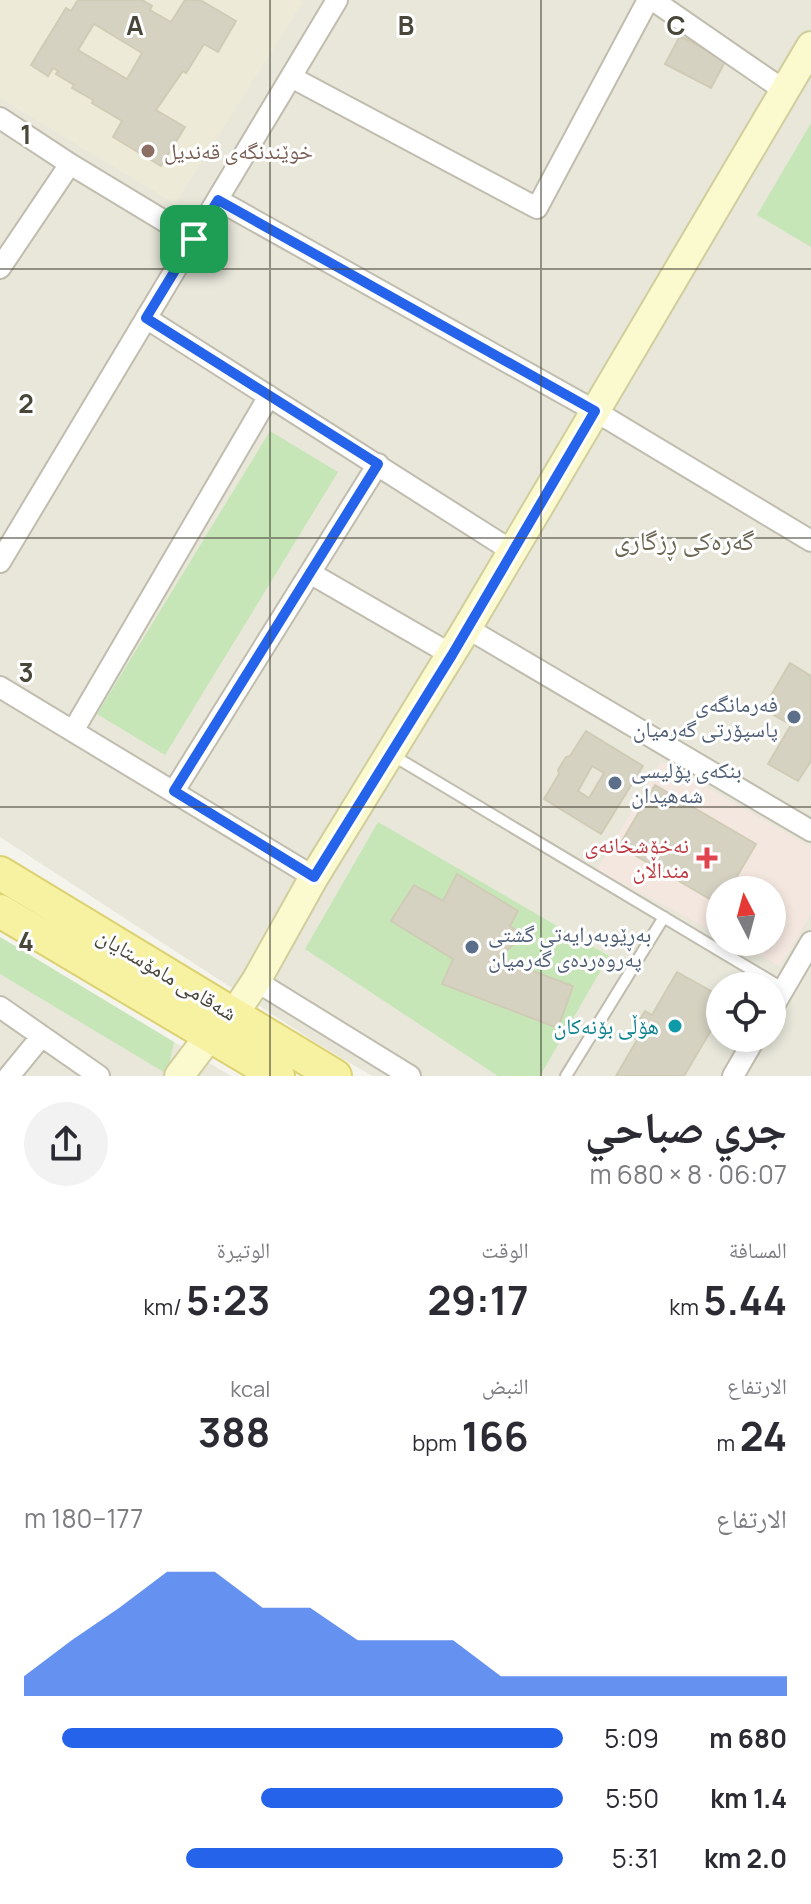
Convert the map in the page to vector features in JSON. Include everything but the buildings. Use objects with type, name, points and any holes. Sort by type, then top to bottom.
[{"type":"main road","name":"شەقامی مامۆستایان","points":[[0,873],[223,1024],[278,1076]]},
{"type":"main road","name":"شەقامی مامۆستایان","points":[[0,911],[223,1024],[335,1076]]},
{"type":"street","points":[[0,562],[337,0]]},
{"type":"street","points":[[291,77],[537,208],[650,0],[785,91]]},
{"type":"street","points":[[179,1076],[256,981],[314,877],[452,655],[811,46]]},
{"type":"street","points":[[0,118],[194,239]]},
{"type":"street","points":[[0,268],[70,164]]},
{"type":"street","points":[[218,200],[595,411],[811,541]]},
{"type":"street","points":[[146,318],[512,551]]},
{"type":"street","points":[[73,731],[269,396]]},
{"type":"street","points":[[174,791],[378,464]]},
{"type":"street","points":[[310,573],[452,655]]},
{"type":"street","points":[[467,628],[811,831]]},
{"type":"street","points":[[0,687],[314,877]]},
{"type":"street","points":[[786,986],[811,942]]},
{"type":"street","points":[[256,981],[410,1076]]},
{"type":"street","points":[[0,1007],[99,1076]]},
{"type":"street","points":[[9,1076],[41,1037]]},
{"type":"street","points":[[733,1076],[747,1052]]},
{"type":"lane","points":[[390,754],[756,972]]},
{"type":"lane","points":[[566,1076],[664,917]]},
{"type":"shaded area","points":[[0,0],[811,0],[811,1076],[372,1076],[0,837]]},
{"type":"shaded area","name":"خوێندنگەی قەندیل","points":[[0,0],[303,2],[175,204],[0,98]]},
{"type":"shaded area","name":"نەخۆشخانەی منداڵان","points":[[661,761],[811,847],[811,914],[786,956],[786,876],[706,876],[706,928],[597,870]]},
{"type":"shaded area","points":[[0,937],[174,1042],[231,1076],[0,1076]]},
{"type":"shaded area","name":"نەخۆشخانەی منداڵان","points":[[761,956],[786,956],[780,966]]},
{"type":"green space","points":[[811,123],[811,247],[757,215]]},
{"type":"green space","points":[[270,431],[338,472],[165,755],[97,714]]},
{"type":"green space","points":[[378,822],[609,956],[540,1076],[498,1076],[305,949]]},
{"type":"green space","points":[[0,937],[174,1042],[167,1074],[0,974]]},
{"type":"place","name":"خوێندنگەی قەندیل","points":[[148,151]]},
{"type":"place","name":"فەرمانگەی پاسپۆرتی گەرمیان","points":[[794,717]]},
{"type":"place","name":"بنکەی پۆلیسی شەهیدان","points":[[615,783]]},
{"type":"place","name":"نەخۆشخانەی منداڵان","points":[[707,858]]},
{"type":"place","name":"بەڕێوبەرایەتی گشتی پەروەردەی گەرمیان","points":[[472,947]]},
{"type":"place","name":"هۆڵی بۆنەکان","points":[[675,1026]]},
{"type":"district","name":"گەرەکی ڕزگاری","points":[[684,541]]},
{"type":"route","points":[[218,200],[595,411],[452,655],[314,877],[174,791],[378,464],[146,318],[194,239],[218,200]]}]
